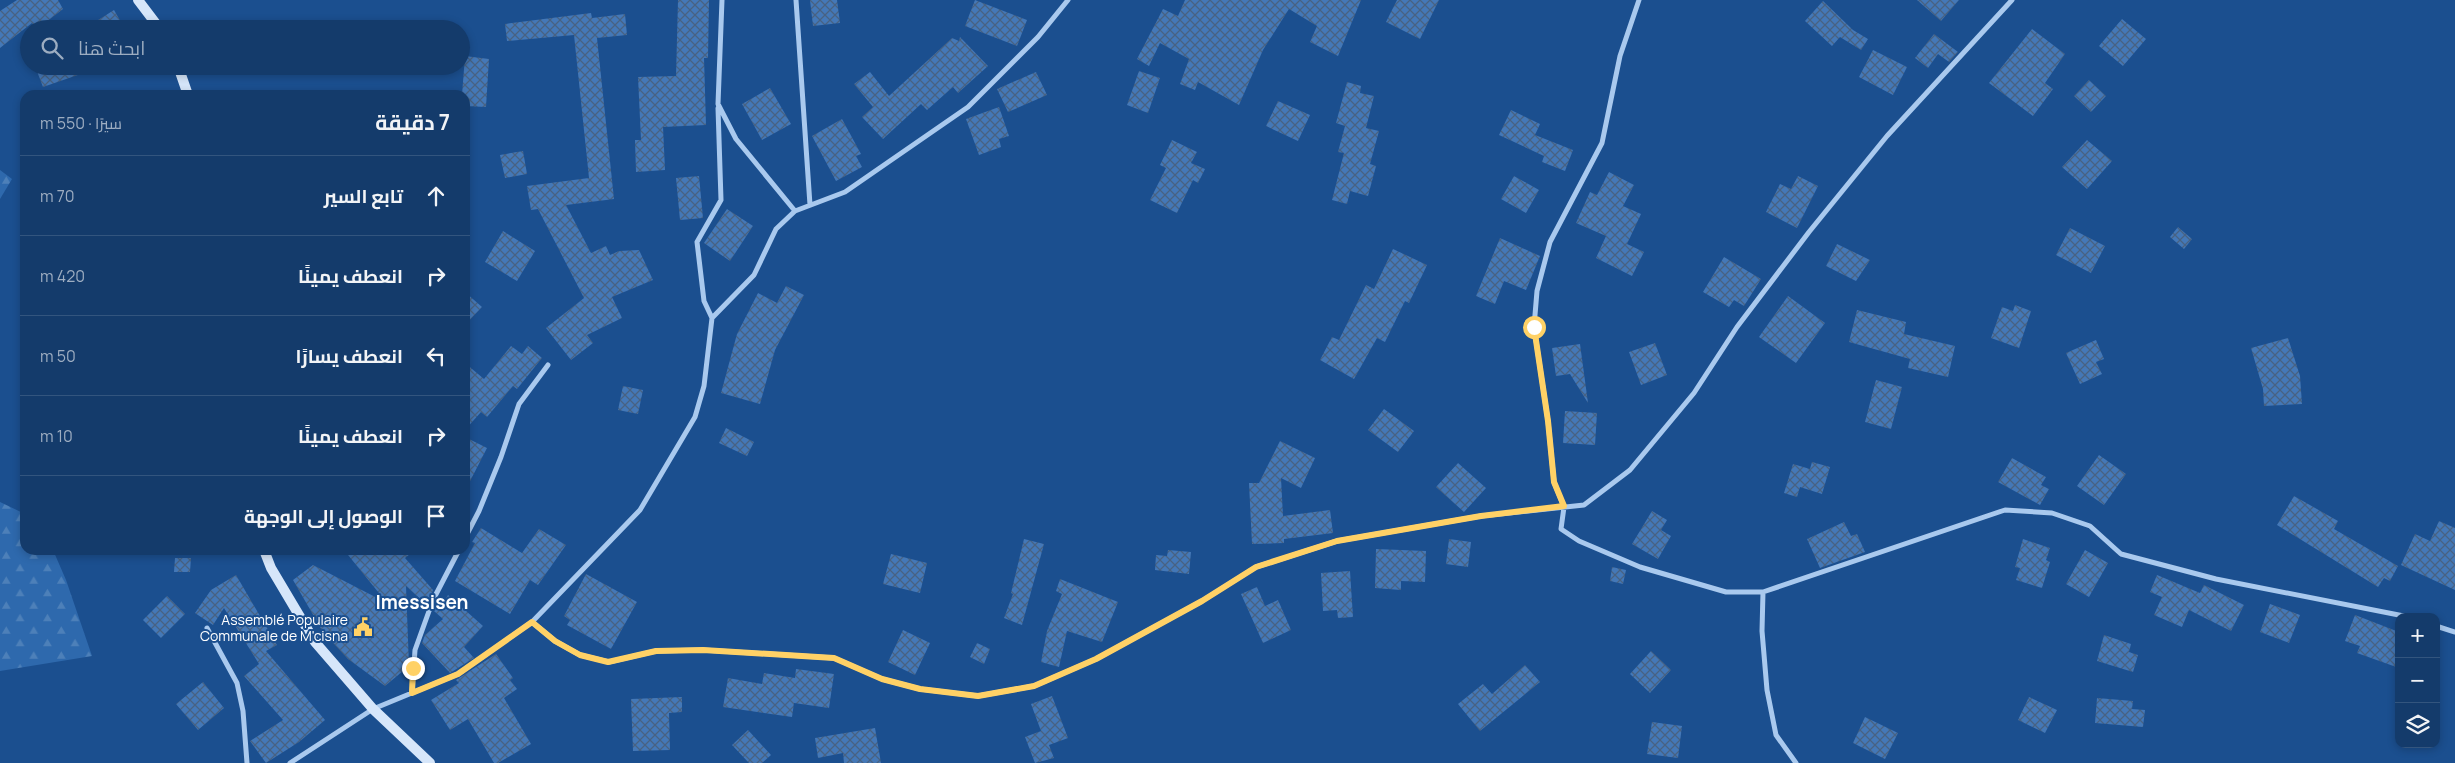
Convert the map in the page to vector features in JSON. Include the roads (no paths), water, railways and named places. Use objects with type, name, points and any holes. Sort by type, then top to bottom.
[{"type":"street","points":[[138,0],[153,20]]},
{"type":"street","points":[[290,763],[373,709],[458,674],[532,622],[640,510],[695,418],[704,386],[712,318],[704,301],[696,242],[721,200],[718,104],[722,0]]},
{"type":"street","points":[[796,0],[810,205]]},
{"type":"street","points":[[712,318],[754,276],[776,229],[795,211],[845,192],[968,107],[1038,37],[1068,0]]},
{"type":"street","points":[[1638,0],[1620,56],[1602,143],[1550,242],[1537,291],[1534,327],[1548,421],[1554,482],[1564,506],[1561,529],[1579,541],[1640,566],[1726,592],[1764,592],[2005,510],[2052,513],[2090,526],[2121,554],[2216,579],[2395,614]]},
{"type":"street","points":[[532,622],[555,641],[580,655],[608,662],[656,651],[703,650],[834,658],[882,679],[920,689],[978,696],[1034,686],[1096,659],[1202,601],[1256,567],[1292,555],[1337,541],[1481,516],[1584,505],[1630,470],[1694,393],[1743,319],[1809,232],[1887,136],[2012,0]]},
{"type":"street","points":[[181,75],[186,90]]},
{"type":"street","points":[[718,104],[736,139],[795,211]]},
{"type":"street","points":[[470,527],[494,475],[519,404],[548,365]]},
{"type":"street","points":[[266,555],[271,568],[315,642],[373,709],[430,763]]},
{"type":"street","points":[[412,693],[415,650],[433,600],[456,555]]},
{"type":"street","points":[[1764,592],[1762,631],[1766,690],[1776,735],[1796,763]]},
{"type":"street","points":[[2440,627],[2455,632]]},
{"type":"street","points":[[207,628],[238,683],[247,763]]},
{"type":"place","name":"Assemblé Populaire Communale de M'cisna","points":[[363,627]]},
{"type":"district","name":"Imessisen","points":[[422,602]]}]
